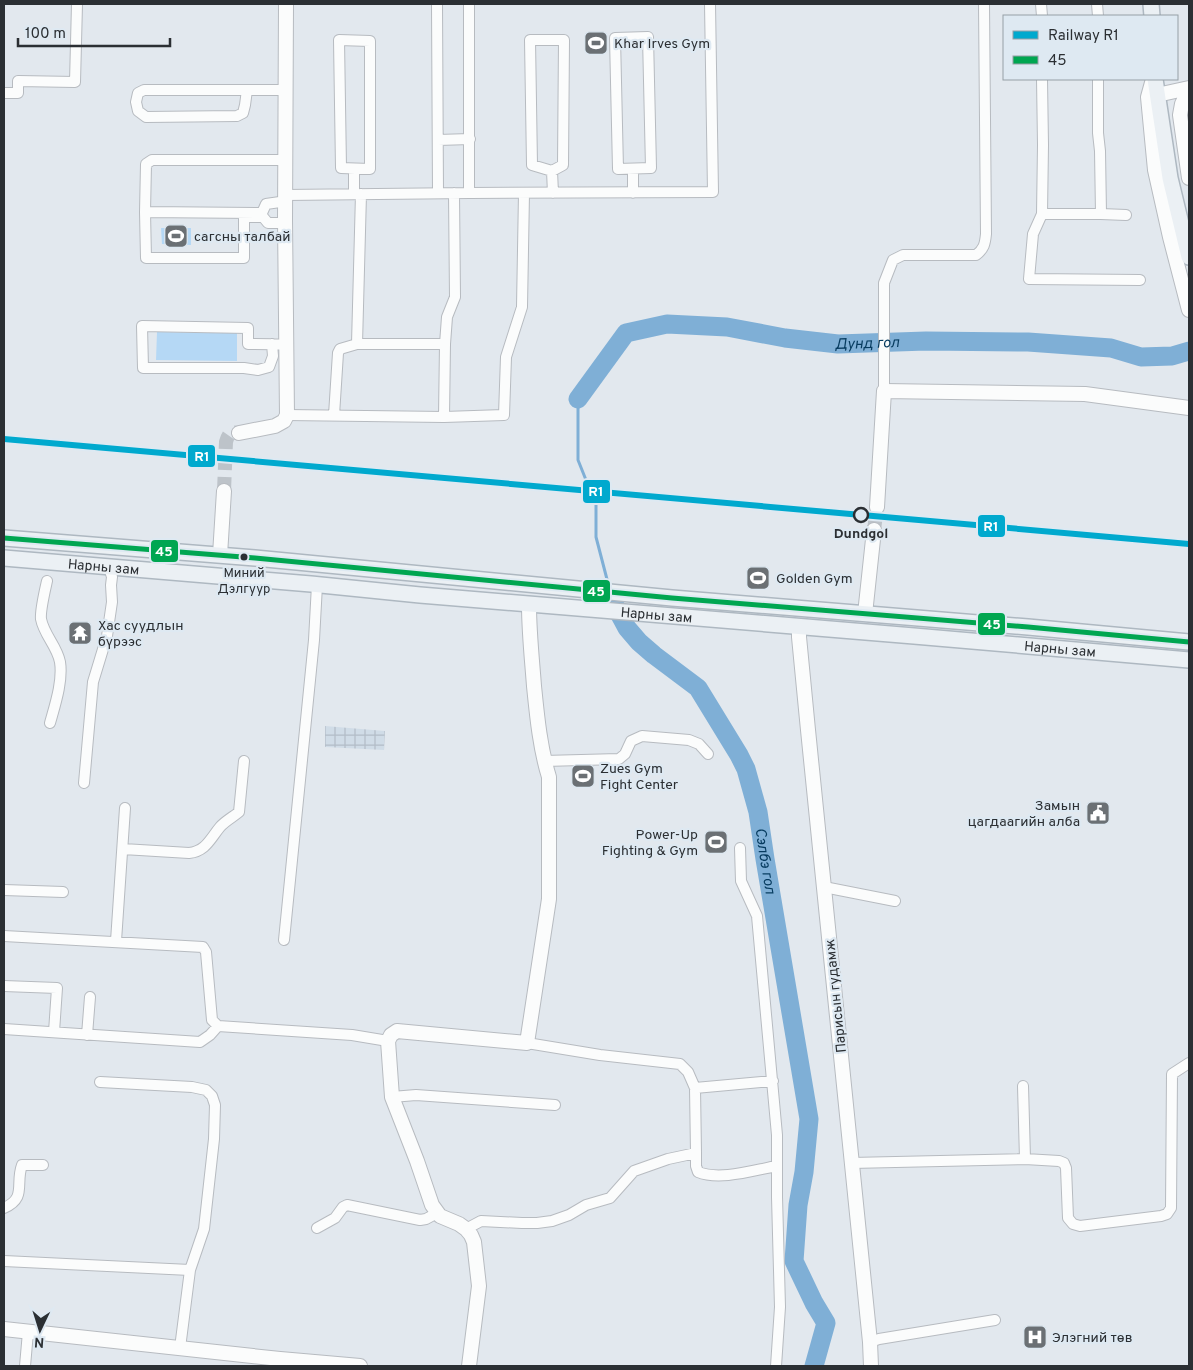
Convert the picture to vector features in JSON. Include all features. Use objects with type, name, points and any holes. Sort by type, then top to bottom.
[{"type":"main road","points":[[1154,80],[1170,178],[1189,258]]},
{"type":"main road","name":"Нарны зам","points":[[4,538],[1189,642]]},
{"type":"main road","name":"Нарны зам","points":[[4,558],[314,584],[420,596],[799,626],[1189,660]]},
{"type":"main road","points":[[312,564],[309,578],[314,584]]},
{"type":"main road","points":[[1008,644],[1013,640],[1014,635],[1010,626]]},
{"type":"main road","points":[[1028,627],[1022,635],[1030,647]]},
{"type":"street","points":[[4,93],[18,92],[18,81],[75,82],[77,4]]},
{"type":"street","points":[[239,433],[275,426],[284,421],[287,415],[285,220],[286,4]]},
{"type":"street","points":[[437,4],[438,193]]},
{"type":"street","points":[[469,4],[469,193]]},
{"type":"street","points":[[145,212],[262,212],[266,204],[280,202],[285,199],[357,194],[713,192],[710,4]]},
{"type":"street","points":[[877,506],[883,385],[884,283],[893,260],[903,255],[976,255],[985,244],[984,4]]},
{"type":"street","points":[[648,37],[651,168],[633,169],[618,169],[615,38],[648,37]]},
{"type":"street","points":[[340,40],[370,41],[370,168],[354,169],[341,168],[340,40]]},
{"type":"street","points":[[530,40],[564,40],[563,164],[552,171],[532,165],[530,40]]},
{"type":"street","points":[[1042,80],[1042,214],[1033,234],[1029,279],[1140,280]]},
{"type":"street","points":[[1098,80],[1101,214]]},
{"type":"street","points":[[1154,80],[1148,97],[1155,170],[1189,309]]},
{"type":"street","points":[[1157,95],[1189,89]]},
{"type":"street","points":[[1189,89],[1182,104],[1180,115],[1189,178]]},
{"type":"street","points":[[247,90],[243,113],[237,116],[146,117],[138,111],[136,102],[138,94],[144,90],[247,90],[286,90]]},
{"type":"street","points":[[438,140],[470,139]]},
{"type":"street","points":[[285,160],[152,160],[146,164],[146,258],[244,258],[244,217],[263,217],[268,223],[280,223],[285,220]]},
{"type":"street","points":[[354,169],[357,194],[358,344]]},
{"type":"street","points":[[633,169],[633,192]]},
{"type":"street","points":[[552,171],[553,192]]},
{"type":"street","points":[[287,415],[444,417],[504,415],[506,357],[522,307],[524,192]]},
{"type":"street","points":[[444,417],[447,317],[455,297],[454,193]]},
{"type":"street","points":[[1042,214],[1126,215]]},
{"type":"street","points":[[272,344],[273,356],[269,367],[258,370],[244,368],[144,368],[142,326],[248,328],[248,344],[272,344],[287,345]]},
{"type":"street","points":[[334,416],[338,353],[340,349],[358,344],[445,344]]},
{"type":"street","points":[[883,385],[1085,394],[1189,408]]},
{"type":"street","points":[[224,556],[227,491]]},
{"type":"street","points":[[865,614],[874,530]]},
{"type":"street","points":[[84,783],[94,682],[107,636],[112,602],[112,577],[109,567]]},
{"type":"street","points":[[47,581],[41,618],[44,629],[57,652],[60,663],[57,698],[50,723]]},
{"type":"street","points":[[284,940],[314,640],[314,584]]},
{"type":"street","points":[[527,1043],[549,899],[549,777],[544,761],[536,711],[529,605]]},
{"type":"street","name":"Парисын гудамж","points":[[799,626],[871,1366]]},
{"type":"street","points":[[544,761],[619,759],[625,754],[631,741],[642,736],[689,740],[699,744],[708,754]]},
{"type":"street","points":[[122,849],[195,852],[204,848],[221,826],[240,812],[244,760]]},
{"type":"street","points":[[116,941],[125,808]]},
{"type":"street","points":[[740,848],[741,881],[757,916],[778,1135],[777,1197],[780,1307],[776,1366]]},
{"type":"street","points":[[824,887],[895,901]]},
{"type":"street","points":[[4,890],[63,892]]},
{"type":"street","points":[[4,936],[203,947],[206,952],[212,1020],[218,1026],[344,1035],[388,1041]]},
{"type":"street","points":[[4,986],[57,988],[54,1032]]},
{"type":"street","points":[[87,1035],[90,996]]},
{"type":"street","points":[[4,1029],[200,1042],[218,1026]]},
{"type":"street","points":[[470,1366],[479,1286],[474,1242],[466,1229],[444,1218],[437,1213],[432,1205],[392,1097],[388,1041],[397,1030],[527,1043],[600,1055],[680,1064],[688,1072],[695,1088],[696,1166],[698,1172],[718,1176],[777,1166]]},
{"type":"street","points":[[851,1163],[1025,1159],[1059,1161],[1064,1163],[1066,1168],[1068,1218],[1073,1224],[1080,1226],[1161,1216],[1167,1214],[1171,1208],[1171,1078],[1172,1074],[1189,1062]]},
{"type":"street","points":[[695,1088],[773,1081]]},
{"type":"street","points":[[100,1082],[192,1087],[206,1090],[212,1096],[215,1105],[214,1139],[204,1229],[190,1270],[180,1348]]},
{"type":"street","points":[[1023,1086],[1025,1159]]},
{"type":"street","points":[[392,1097],[416,1095],[555,1106]]},
{"type":"street","points":[[466,1229],[480,1220],[522,1223],[552,1221],[569,1215],[586,1205],[610,1198],[634,1171],[668,1159],[696,1153]]},
{"type":"street","points":[[4,1208],[14,1204],[18,1198],[22,1165],[43,1165]]},
{"type":"street","points":[[317,1228],[335,1218],[342,1207],[347,1205],[420,1220],[437,1213]]},
{"type":"street","points":[[4,1261],[190,1270]]},
{"type":"street","points":[[870,1342],[995,1320]]},
{"type":"street","points":[[4,1329],[360,1366]]},
{"type":"street","points":[[25,1366],[28,1332]]},
{"type":"shaded area","name":"сагсны талбай","points":[[161,228],[191,228],[191,245],[162,244]]},
{"type":"shaded area","points":[[157,332],[237,333],[237,361],[156,360]]},
{"type":"shaded area","points":[[325,726],[385,731],[384,750],[325,747]]},
{"type":"waterway","name":"Дунд гол","points":[[578,399],[626,333],[667,324],[727,327],[785,338],[838,344],[926,341],[1028,342],[1111,348],[1141,357],[1172,356],[1189,351]]},
{"type":"waterway","name":"Сэлбэ гол","points":[[578,399],[578,460],[596,505],[596,537],[609,587]]},
{"type":"waterway","name":"Сэлбэ гол","points":[[613,602],[627,628],[639,642],[698,688],[746,769],[758,812],[809,1119],[804,1172],[798,1205],[794,1261],[826,1323],[814,1366]]},
{"type":"tunnel","points":[[224,491],[226,442],[230,434],[234,432],[239,433]]},
{"type":"tunnel","points":[[874,530],[877,507]]},
{"type":"rail line","name":"R1","points":[[4,439],[1189,544]]},
{"type":"transit line","name":"45","points":[[4,538],[255,558],[672,598],[1189,642]]},
{"type":"place","name":"Khar Irves Gym","points":[[596,43]]},
{"type":"place","name":"сагсны талбай","points":[[176,236]]},
{"type":"place","name":"Dundgol","points":[[861,515]]},
{"type":"place","name":"Миний Дэлгуур","points":[[244,557]]},
{"type":"place","name":"Golden Gym","points":[[758,578]]},
{"type":"place","name":"Хас суудлын бүрээс","points":[[80,633]]},
{"type":"place","name":"Zues Gym Fight Center","points":[[583,776]]},
{"type":"place","name":"Замын цагдаагийн алба","points":[[1098,813]]},
{"type":"place","name":"Power-Up Fighting & Gym","points":[[716,842]]},
{"type":"place","name":"Элэгний төв","points":[[1035,1337]]}]
